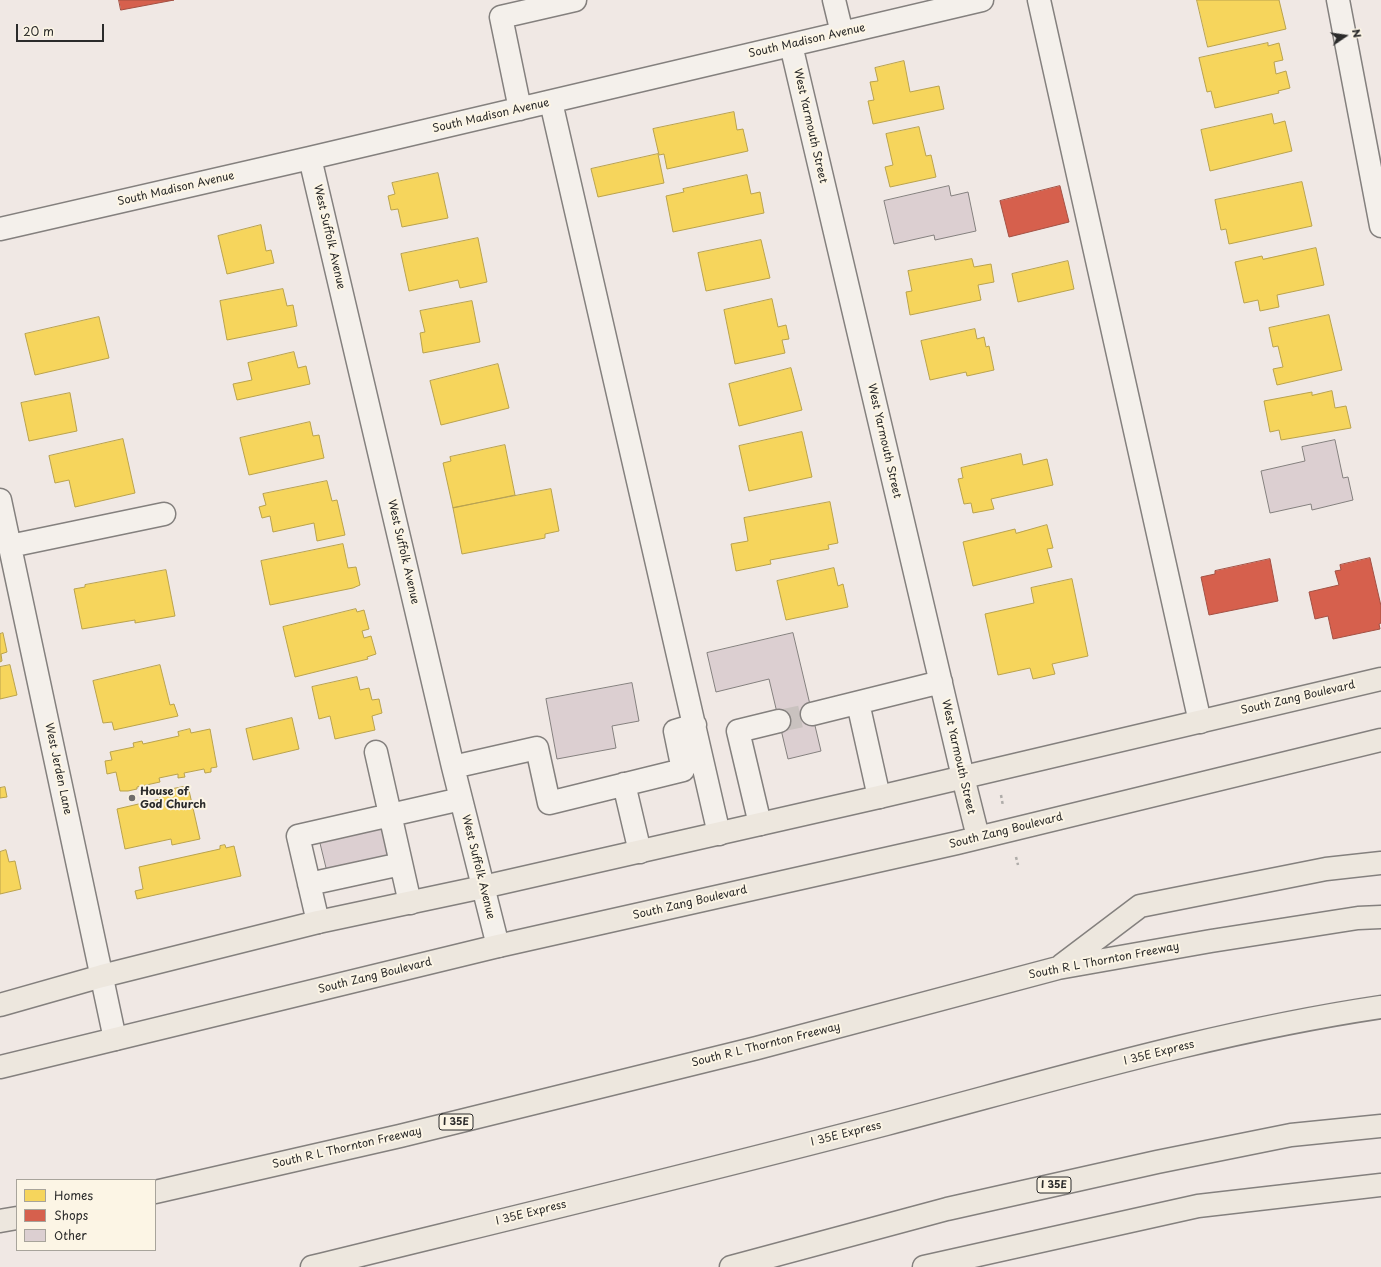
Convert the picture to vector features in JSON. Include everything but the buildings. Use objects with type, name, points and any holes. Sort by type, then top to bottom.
[{"type":"main road","name":"South Zang Boulevard","points":[[0,1005],[102,976],[318,922],[719,834],[1381,679]]},
{"type":"main road","name":"South Zang Boulevard","points":[[0,1067],[498,946],[978,837],[1381,740]]},
{"type":"main road","name":"West Yarmouth Street","points":[[963,777],[978,837]]},
{"type":"main road","points":[[1058,968],[1140,906],[1326,869],[1381,863]]},
{"type":"main road","name":"South R L Thornton Freeway","points":[[156,1192],[392,1137],[750,1050],[1058,968],[1211,940],[1358,918],[1381,917]]},
{"type":"main road","name":"I 35E Express","points":[[312,1267],[839,1136],[1188,1045],[1322,1016],[1381,1007]]},
{"type":"main road","name":"I 35E","points":[[731,1267],[947,1209],[1157,1162],[1291,1135],[1381,1126]]},
{"type":"main road","points":[[924,1267],[1198,1206],[1381,1185]]},
{"type":"main road","points":[[0,1221],[16,1218]]},
{"type":"street","points":[[520,109],[501,17],[576,0]]},
{"type":"street","points":[[834,0],[842,33]]},
{"type":"street","name":"South Madison Avenue","points":[[0,229],[551,102],[842,33],[909,8],[982,0]]},
{"type":"street","points":[[1039,0],[1200,722]]},
{"type":"street","points":[[1338,0],[1381,226]]},
{"type":"street","name":"West Yarmouth Street","points":[[791,45],[963,777]]},
{"type":"street","points":[[551,102],[719,834]]},
{"type":"street","name":"West Suffolk Avenue","points":[[310,158],[453,768],[498,946]]},
{"type":"street","name":"West Jerden Lane","points":[[0,500],[115,1039]]},
{"type":"street","points":[[10,546],[164,514]]},
{"type":"street","points":[[812,714],[941,682]]},
{"type":"street","points":[[858,703],[878,797]]},
{"type":"street","points":[[760,824],[738,731],[779,722]]},
{"type":"street","points":[[453,768],[537,748],[548,803],[683,770],[675,731],[695,725]]},
{"type":"street","points":[[376,752],[410,902]]},
{"type":"street","points":[[624,784],[640,852]]},
{"type":"street","points":[[318,922],[298,836],[389,814],[461,799]]},
{"type":"street","points":[[309,884],[401,864]]},
{"type":"path","points":[[1000,793],[1004,811]]},
{"type":"tunnel","points":[[779,721],[812,714]]},
{"type":"place","name":"House of God Church","points":[[132,798]]}]
